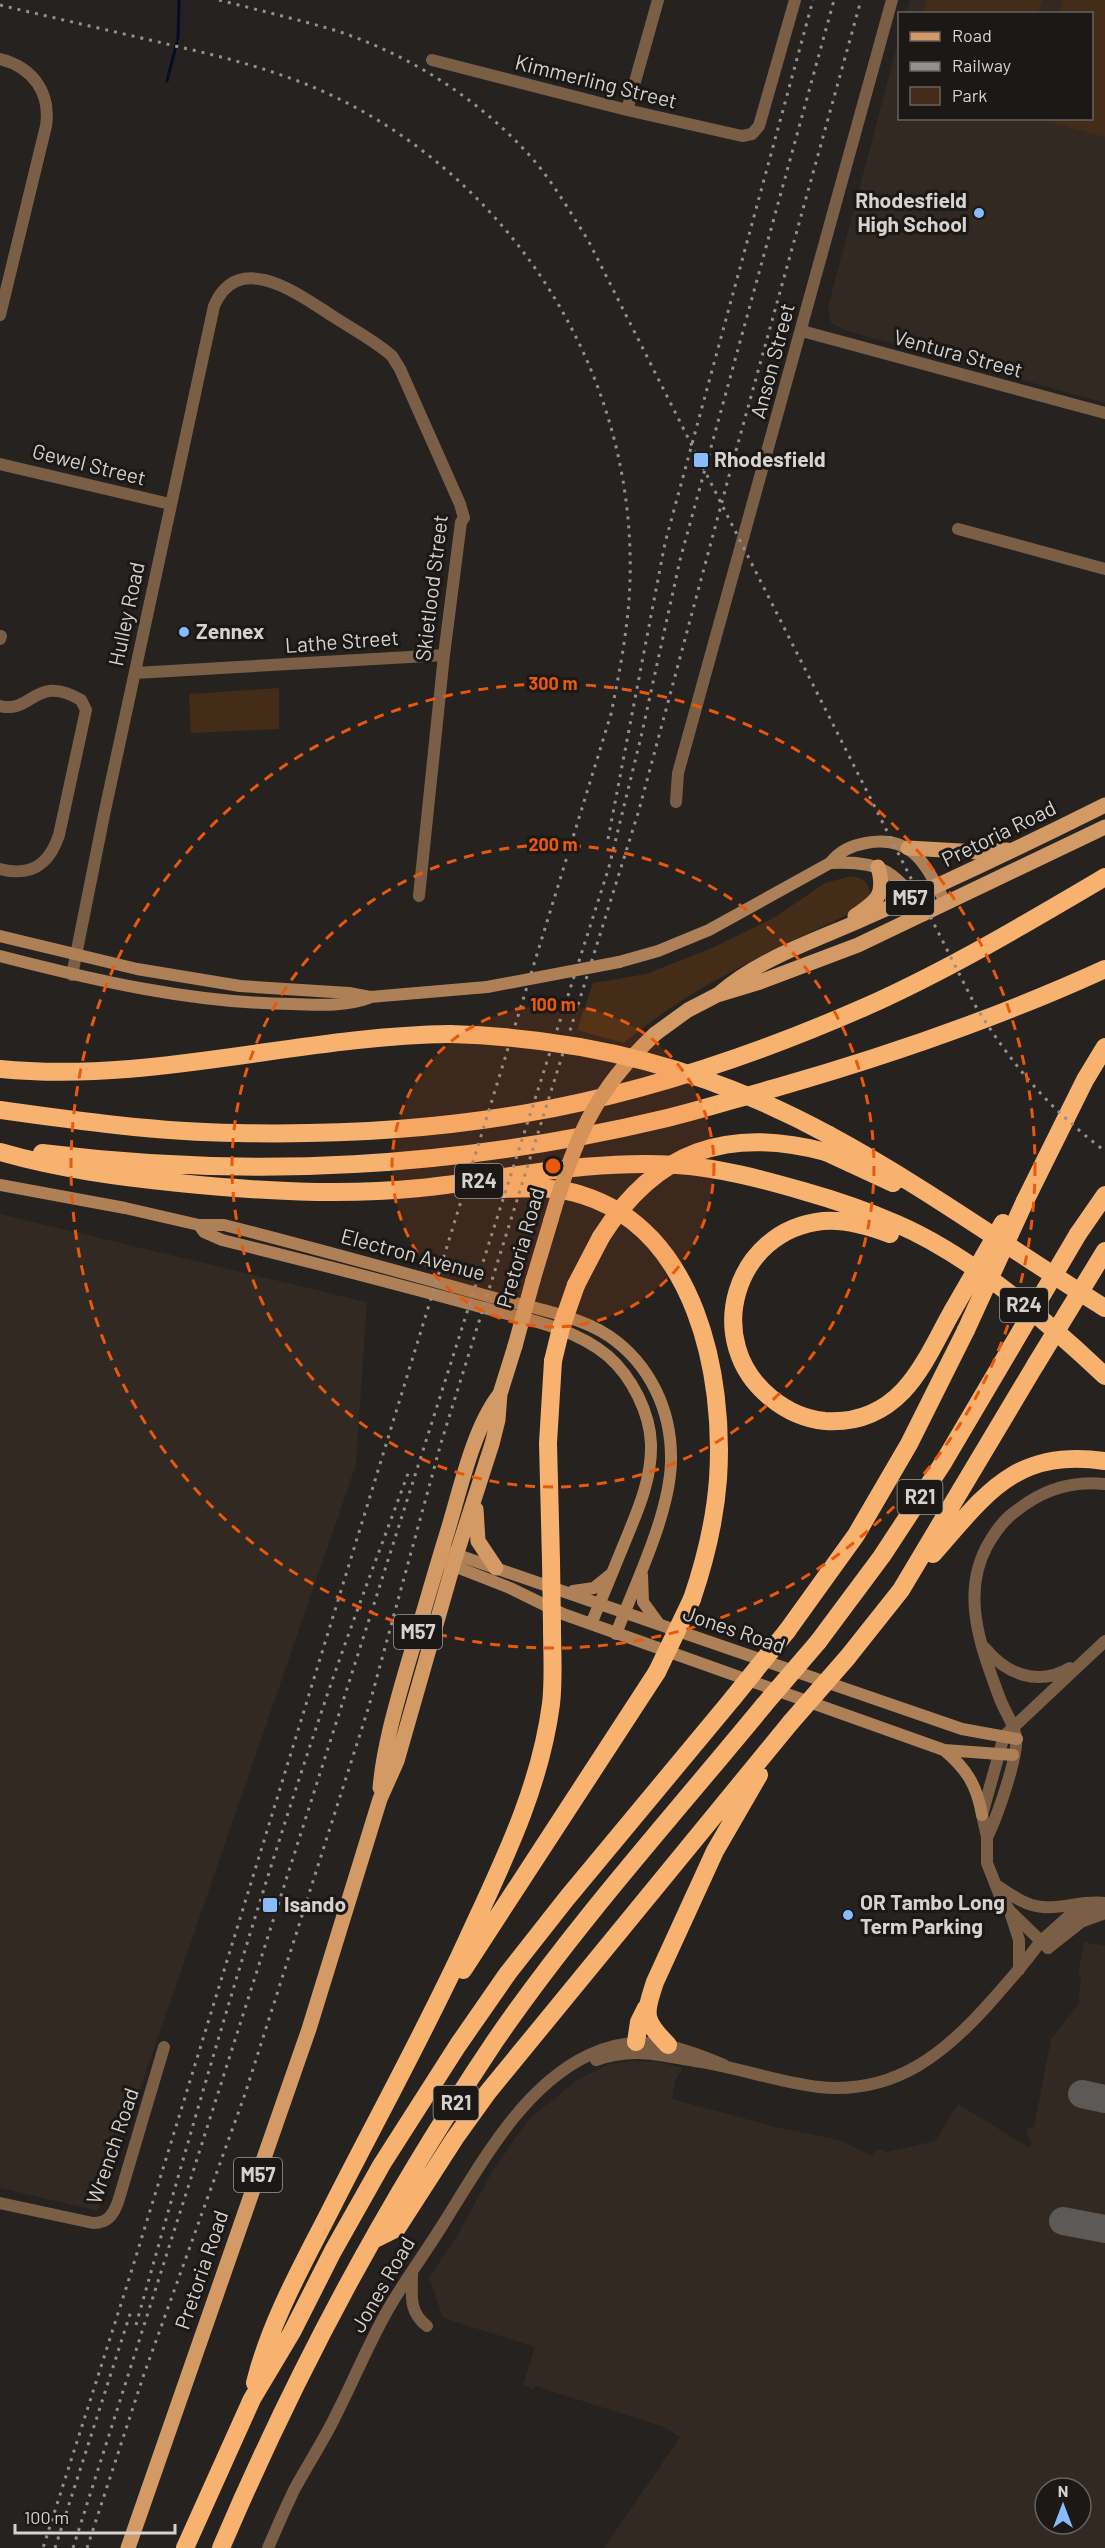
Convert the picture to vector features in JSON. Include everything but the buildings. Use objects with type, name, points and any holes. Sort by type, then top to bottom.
[{"type":"highway","points":[[0,1110],[150,1128],[235,1134],[326,1133],[482,1120],[559,1106],[640,1087],[720,1062],[834,1020],[939,972],[1004,937],[1105,877]]},
{"type":"highway","points":[[0,1147],[91,1159],[272,1168],[382,1163],[504,1149],[665,1119],[848,1067],[978,1023],[1105,969]]},
{"type":"highway","name":"R24","points":[[0,1069],[97,1073],[142,1069],[397,1034],[532,1038],[583,1046],[658,1063],[749,1095],[828,1144],[873,1158],[1027,1260],[1105,1323]]},
{"type":"highway","points":[[946,1251],[869,1226],[840,1221],[807,1224],[775,1238],[754,1259],[741,1281],[734,1307],[734,1337],[741,1362],[757,1385],[780,1406],[803,1417],[817,1420],[851,1420],[878,1411],[904,1390],[1034,1183],[1085,1080],[1105,1047]]},
{"type":"highway","points":[[252,2399],[261,2357],[305,2261],[439,2003],[518,1831],[534,1781],[551,1702],[549,1443],[553,1361],[561,1328],[576,1285],[601,1238],[621,1208],[643,1184],[674,1163],[708,1149],[743,1142],[828,1144]]},
{"type":"highway","name":"R24","points":[[0,1152],[76,1171],[140,1179],[230,1188],[330,1193],[419,1188],[603,1165],[676,1165],[744,1175],[832,1200],[898,1224],[946,1251],[1015,1298],[1100,1372]]},
{"type":"highway","points":[[330,1193],[403,1196],[550,1188],[584,1195],[601,1202],[621,1213],[649,1236],[671,1264],[690,1298],[707,1349],[716,1396],[719,1434],[718,1481],[707,1545],[692,1599],[657,1672],[465,1967],[439,2003]]},
{"type":"highway","name":"R21","points":[[221,2548],[315,2347],[430,2143],[496,2041],[581,1926],[818,1642],[882,1556],[943,1463],[1078,1234],[1105,1195]]},
{"type":"highway","name":"R21","points":[[185,2548],[252,2399],[292,2332],[333,2251],[382,2164],[458,2045],[508,1972],[787,1631],[856,1535],[909,1444],[966,1330],[1020,1202]]},
{"type":"highway","points":[[901,1590],[1105,1251]]},
{"type":"highway","points":[[1027,1260],[1105,1308]]},
{"type":"highway","points":[[375,2239],[397,2228],[455,2138],[488,2092],[791,1722],[847,1658],[901,1590],[972,1510],[1000,1482],[1018,1471],[1061,1460],[1105,1461]]},
{"type":"highway","points":[[636,2042],[639,2022],[649,2003],[664,1959],[715,1851],[778,1739]]},
{"type":"highway","points":[[649,2003],[650,2027],[668,2045]]},
{"type":"main road","name":"Pretoria Road","points":[[717,995],[736,979],[828,934],[937,887],[1105,805]]},
{"type":"main road","name":"Pretoria Road","points":[[448,1557],[477,1494],[498,1420],[500,1394],[567,1164],[590,1114],[607,1086],[633,1055],[655,1034],[688,1010],[717,995],[787,973],[858,945],[1105,827]]},
{"type":"main road","points":[[0,936],[185,978],[240,986],[349,993],[370,997],[487,987],[619,962],[658,951],[709,930],[830,862],[844,850],[861,844],[884,841],[908,848],[979,852],[1017,849]]},
{"type":"main road","points":[[908,848],[922,861],[946,904]]},
{"type":"main road","points":[[830,862],[859,862],[878,867],[903,885],[924,915]]},
{"type":"main road","points":[[828,934],[877,900],[882,883],[878,867]]},
{"type":"main road","points":[[0,956],[135,989],[215,1001],[328,1005],[360,1001],[370,997]]},
{"type":"main road","name":"Electron Avenue","points":[[0,1185],[125,1208],[199,1225],[224,1225],[421,1276],[577,1321],[597,1328],[610,1337],[636,1360],[654,1386],[665,1411],[671,1443],[666,1496],[643,1565],[616,1634]]},
{"type":"main road","name":"Electron Avenue","points":[[199,1225],[204,1232],[222,1240],[418,1290],[562,1331],[594,1346],[609,1357],[630,1382],[646,1415],[651,1443],[650,1468],[644,1493],[591,1624]]},
{"type":"main road","name":"Pretoria Road","points":[[128,2548],[309,2029],[380,1799],[382,1762],[396,1704],[448,1557],[482,1425],[491,1405],[500,1394]]},
{"type":"main road","points":[[477,1494],[477,1535],[484,1552],[496,1568]]},
{"type":"main road","name":"Jones Road","points":[[448,1557],[496,1568],[566,1591],[962,1729],[1011,1734]]},
{"type":"main road","name":"Jones Road","points":[[448,1557],[563,1614],[944,1750]]},
{"type":"main road","points":[[643,1565],[643,1602],[660,1625]]},
{"type":"main road","points":[[566,1591],[594,1588],[612,1573]]},
{"type":"main road","points":[[944,1750],[1013,1755]]},
{"type":"main road","points":[[944,1750],[960,1763],[973,1782],[982,1815]]},
{"type":"street","points":[[627,110],[658,0]]},
{"type":"street","name":"Kimmerling Street","points":[[432,60],[737,136],[752,134],[761,120],[795,0]]},
{"type":"street","name":"Anson Street","points":[[676,802],[678,774],[892,0]]},
{"type":"street","points":[[0,59],[13,63],[31,74],[43,90],[48,109],[46,126],[0,315]]},
{"type":"street","name":"Hulley Road","points":[[72,975],[170,504],[214,306],[224,289],[238,281],[248,279]]},
{"type":"street","name":"Skietlood Street","points":[[248,279],[267,280],[290,289],[385,350],[399,366],[458,496],[464,518],[461,522],[444,655],[419,896]]},
{"type":"street","name":"Ventura Street","points":[[802,331],[1105,413]]},
{"type":"street","name":"Gewel Street","points":[[0,464],[170,504]]},
{"type":"street","points":[[958,529],[1105,570]]},
{"type":"street","name":"Lathe Street","points":[[135,674],[444,655]]},
{"type":"street","points":[[0,706],[14,707],[37,693],[55,690],[81,700],[86,710],[59,836],[52,854],[33,868],[15,872],[0,869]]},
{"type":"street","points":[[987,1837],[995,1822],[1013,1755],[1011,1734],[974,1615],[973,1589],[978,1568],[994,1534],[1012,1513],[1045,1492],[1076,1484],[1105,1484]]},
{"type":"street","points":[[1018,1970],[1018,1940],[1010,1911],[995,1884],[987,1863],[987,1837],[982,1815],[999,1753],[1011,1734],[1105,1641]]},
{"type":"street","points":[[981,1642],[999,1664],[1031,1677],[1055,1676],[1084,1660]]},
{"type":"street","points":[[995,1884],[1016,1898],[1043,1907],[1084,1902],[1105,1903]]},
{"type":"street","points":[[1044,1945],[1069,1916],[1105,1903]]},
{"type":"street","points":[[1010,1911],[1044,1945]]},
{"type":"street","points":[[1044,1945],[1075,1926],[1102,1915]]},
{"type":"street","name":"Jones Road","points":[[569,2067],[606,2057],[642,2052],[724,2065],[790,2083],[820,2087],[842,2088],[890,2078],[910,2071],[946,2048],[966,2029],[1032,1953],[1044,1945]]},
{"type":"street","name":"Jones Road","points":[[268,2548],[294,2491],[334,2420],[385,2314],[512,2122],[537,2093],[588,2055],[618,2045],[636,2042],[668,2045],[696,2053],[724,2065]]},
{"type":"street","name":"Wrench Road","points":[[0,2203],[93,2223],[110,2219],[121,2191],[164,2047]]},
{"type":"street","points":[[412,2271],[413,2308],[416,2317],[427,2326]]},
{"type":"shaded area","name":"Rhodesfield High School","points":[[910,0],[1105,0],[1105,403],[847,331],[831,323],[828,307],[898,42],[898,120],[1093,120],[1093,12],[906,12]]},
{"type":"shaded area","points":[[0,1214],[367,1302],[356,1465],[98,2211],[0,2188]]},
{"type":"shaded area","points":[[1084,1942],[1105,1946],[1105,2548],[604,2548],[680,2437],[664,2427],[535,2386],[534,2389],[523,2385],[535,2347],[443,2318],[429,2277],[457,2236],[493,2170],[529,2119],[577,2080],[609,2064],[633,2061],[660,2062],[683,2068],[675,2080],[672,2099],[776,2127],[839,2140],[872,2156],[878,2149],[887,2152],[935,2141],[958,2104],[1030,2148],[1031,2141],[1026,2134],[1027,2129],[1034,2127],[1051,2039],[1078,2005],[1081,1975],[1078,1975]]},
{"type":"green space","points":[[927,0],[1042,0],[1038,12],[923,12]]},
{"type":"green space","points":[[1063,0],[1105,0],[1105,137],[1044,120],[1093,120],[1093,12],[1059,12]]},
{"type":"green space","points":[[279,688],[279,729],[191,733],[189,694]]},
{"type":"green space","points":[[851,876],[866,882],[869,888],[871,897],[861,908],[708,985],[651,1022],[624,1043],[577,1030],[593,983],[646,974],[714,947],[775,917],[825,883]]},
{"type":"waterway","points":[[167,81],[178,38],[179,0]]},
{"type":"taxiway","points":[[1082,2094],[1105,2099]]},
{"type":"taxiway","points":[[1063,2221],[1105,2229]]},
{"type":"railway","points":[[219,0],[334,30],[416,65],[489,116],[539,167],[588,240],[975,1005],[1003,1047],[1032,1084],[1066,1119],[1105,1151]]},
{"type":"railway","points":[[608,839],[665,543],[813,0]]},
{"type":"railway","points":[[73,2548],[609,867],[641,737],[680,560],[834,0]]},
{"type":"railway","points":[[87,2548],[143,2377],[245,2094],[369,1706],[441,1443],[639,810],[861,0]]},
{"type":"railway","points":[[0,5],[212,55],[285,76],[320,90],[385,125],[444,168],[496,219],[541,277],[577,340],[605,408],[623,479],[630,552],[628,614],[611,714],[129,2279],[43,2548]]},
{"type":"railway","points":[[136,2325],[279,1841],[332,1681],[410,1468]]},
{"type":"railway","points":[[55,2548],[131,2311]]},
{"type":"place","name":"Rhodesfield High School","points":[[979,213]]},
{"type":"place","name":"Rhodesfield","points":[[701,460]]},
{"type":"place","name":"Zennex","points":[[184,632]]},
{"type":"place","name":"Isando","points":[[270,1905]]},
{"type":"place","name":"OR Tambo Long Term Parking","points":[[848,1915]]}]
